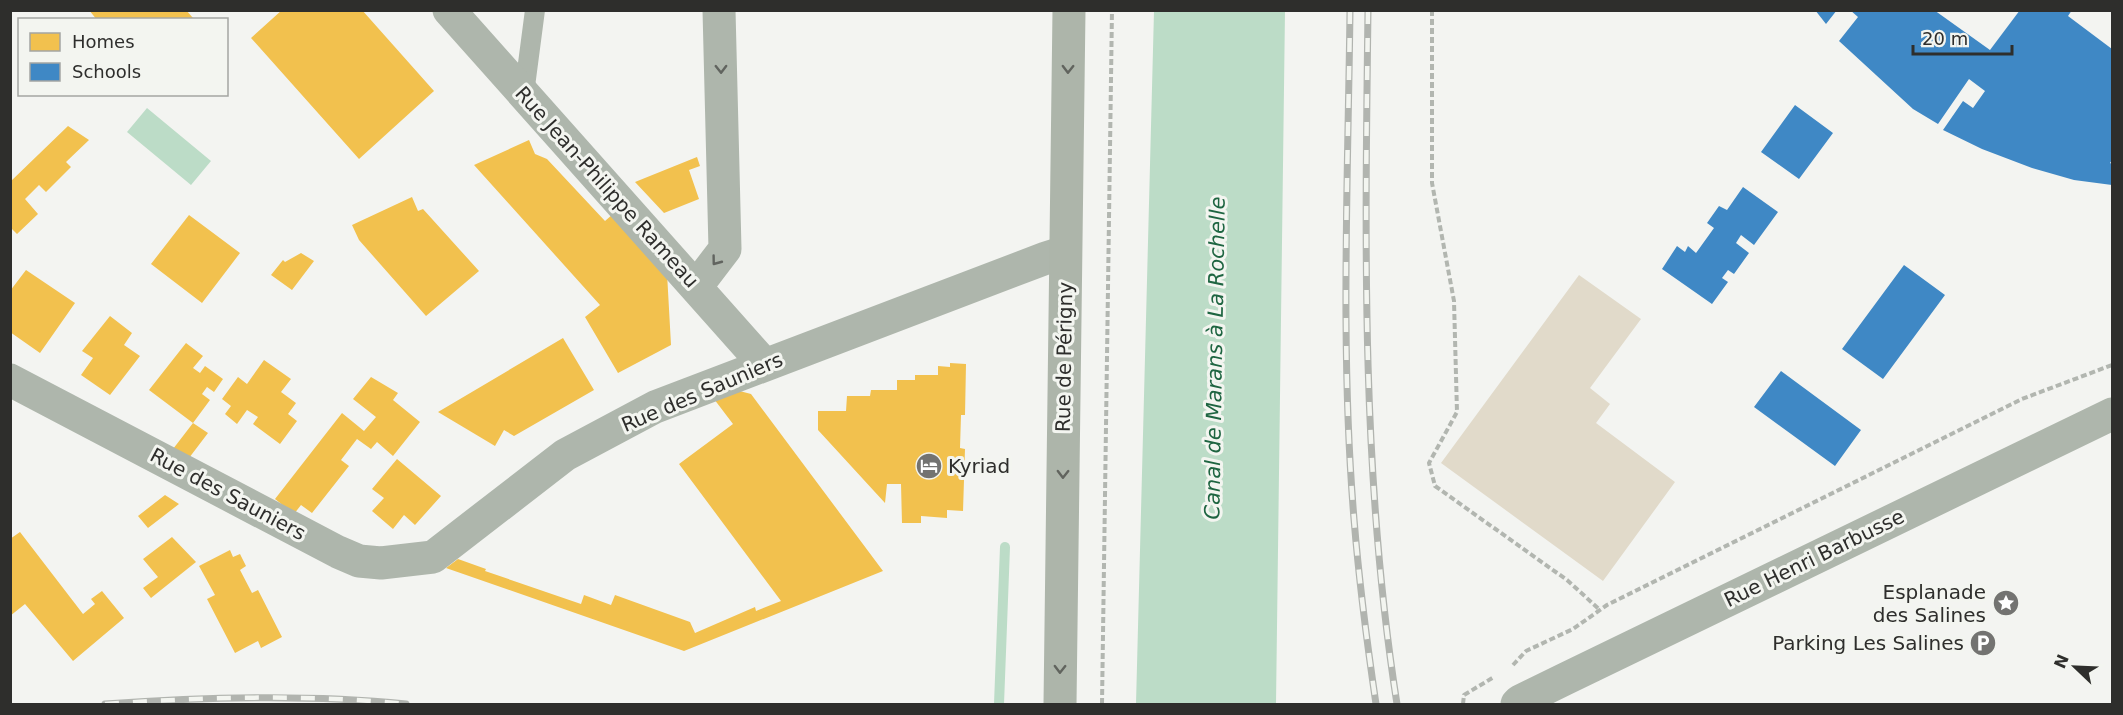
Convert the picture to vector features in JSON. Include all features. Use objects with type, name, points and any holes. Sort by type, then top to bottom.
[{"type":"street","name":"Rue Jean-Philippe Rameau","points":[[449,10],[764,364]]},
{"type":"street","points":[[696,287],[725,249],[719,10]]},
{"type":"street","name":"Rue de Périgny","points":[[1060,705],[1069,10]]},
{"type":"street","name":"Rue des Sauniers","points":[[10,380],[338,552],[359,561],[381,563],[433,556],[565,455],[655,407],[1065,252]]},
{"type":"street","name":"Rue Henri Barbusse","points":[[1517,705],[1520,701],[2112,414]]},
{"type":"lane","points":[[524,94],[535,10]]},
{"type":"path","points":[[1102,705],[1112,10]]},
{"type":"path","points":[[1432,10],[1432,183],[1454,302],[1457,412],[1429,464],[1435,486],[1567,580],[1600,610]]},
{"type":"path","points":[[1507,669],[1514,665],[1526,651],[1586,621],[1607,605],[2022,399],[2112,365]]},
{"type":"path","points":[[1463,705],[1464,695],[1500,673]]},
{"type":"shaded area","points":[[1579,275],[1641,319],[1590,388],[1610,404],[1596,423],[1675,482],[1603,581],[1441,463]]},
{"type":"water","name":"Canal de Marans à La Rochelle","points":[[1154,11],[1285,11],[1276,704],[1136,704]]},
{"type":"water","points":[[147,108],[211,161],[191,185],[127,132]]},
{"type":"building: Homes","points":[[89,10],[186,10],[193,18],[95,18]]},
{"type":"building: Homes","points":[[282,10],[362,10],[434,91],[359,159],[251,38]]},
{"type":"building: Homes","points":[[68,126],[89,140],[66,162],[71,167],[46,192],[39,185],[25,199],[38,214],[17,234],[10,227],[10,182]]},
{"type":"building: Homes","points":[[529,140],[535,154],[547,159],[605,221],[613,214],[667,273],[671,345],[618,373],[585,317],[600,305],[474,165]]},
{"type":"building: Homes","points":[[697,157],[700,166],[689,170],[699,199],[664,213],[635,182]]},
{"type":"building: Homes","points":[[412,197],[418,211],[423,209],[479,271],[426,316],[359,240],[352,225]]},
{"type":"building: Homes","points":[[189,215],[240,253],[202,303],[151,264]]},
{"type":"building: Homes","points":[[301,253],[314,261],[292,290],[271,275],[283,260],[285,262]]},
{"type":"building: Homes","points":[[26,270],[75,303],[40,353],[10,332],[10,291]]},
{"type":"building: Homes","points":[[110,316],[132,333],[124,345],[140,356],[110,395],[81,375],[93,358],[82,351]]},
{"type":"building: Homes","points":[[563,338],[594,390],[514,436],[504,430],[495,446],[438,412]]},
{"type":"building: Homes","points":[[186,343],[203,356],[193,368],[200,373],[205,366],[223,379],[214,392],[207,387],[202,394],[210,400],[193,423],[149,390]]},
{"type":"building: Homes","points":[[264,360],[291,379],[281,392],[296,403],[288,414],[297,421],[280,444],[253,424],[258,417],[247,410],[237,424],[225,414],[231,406],[222,399],[238,377],[247,384]]},
{"type":"building: Homes","points":[[950,363],[966,364],[965,415],[961,415],[960,448],[965,449],[963,511],[947,510],[947,518],[921,516],[921,523],[902,523],[901,484],[887,484],[885,503],[818,430],[818,411],[846,411],[847,396],[870,396],[871,390],[897,390],[897,380],[915,380],[915,375],[938,375],[938,366],[950,367]]},
{"type":"building: Homes","points":[[371,377],[398,393],[393,400],[420,422],[393,456],[377,442],[371,449],[357,439],[341,460],[349,466],[312,513],[301,505],[294,514],[275,499],[342,413],[364,431],[376,417],[353,399]]},
{"type":"building: Homes","points":[[732,389],[751,394],[883,571],[684,651],[446,568],[458,559],[486,569],[485,571],[581,604],[584,595],[611,605],[615,595],[690,622],[695,633],[755,607],[756,611],[781,601],[679,464],[733,424],[714,399]]},
{"type":"building: Homes","points":[[193,423],[208,433],[189,458],[173,449]]},
{"type":"building: Homes","points":[[397,459],[441,496],[415,525],[404,515],[393,529],[372,511],[384,498],[372,489]]},
{"type":"building: Homes","points":[[165,495],[179,504],[148,528],[138,516]]},
{"type":"building: Homes","points":[[20,532],[83,614],[95,604],[91,599],[102,591],[124,618],[73,661],[25,604],[10,616],[10,539]]},
{"type":"building: Homes","points":[[172,537],[196,562],[151,598],[143,588],[158,577],[143,559]]},
{"type":"building: Homes","points":[[230,550],[233,557],[240,554],[246,566],[240,570],[252,593],[258,590],[282,637],[261,648],[258,641],[235,653],[207,599],[215,595],[199,566]]},
{"type":"building: Schools","points":[[1815,10],[1837,10],[1826,24]]},
{"type":"building: Schools","points":[[1850,10],[1934,10],[1990,50],[2020,10],[2072,10],[2068,16],[2112,49],[2112,160],[2110,163],[2112,164],[2112,185],[2074,180],[2032,168],[1982,149],[1943,130],[1963,101],[1973,108],[1985,91],[1969,79],[1938,124],[1913,109],[1839,41],[1858,17]]},
{"type":"building: Schools","points":[[1795,105],[1833,133],[1799,179],[1761,152]]},
{"type":"building: Schools","points":[[1743,187],[1778,212],[1754,245],[1741,235],[1736,243],[1749,253],[1734,274],[1728,270],[1722,278],[1728,282],[1712,304],[1662,269],[1677,246],[1685,252],[1688,246],[1696,253],[1714,228],[1707,223],[1719,206],[1727,210]]},
{"type":"building: Schools","points":[[1904,265],[1945,295],[1883,379],[1842,349]]},
{"type":"building: Schools","points":[[1781,371],[1861,430],[1835,466],[1754,407]]},
{"type":"waterway","points":[[999,704],[1005,547]]},
{"type":"railway","points":[[1350,10],[1346,265],[1347,392],[1356,542],[1376,704]]},
{"type":"railway","points":[[1368,10],[1366,271],[1371,445],[1385,618],[1397,704]]},
{"type":"railway","points":[[105,704],[256,698],[331,699],[406,704]]},
{"type":"place","name":"Kyriad","points":[[929,466]]},
{"type":"place","name":"Esplanade des Salines","points":[[2006,603]]},
{"type":"place","name":"Parking Les Salines","points":[[1983,643]]}]
